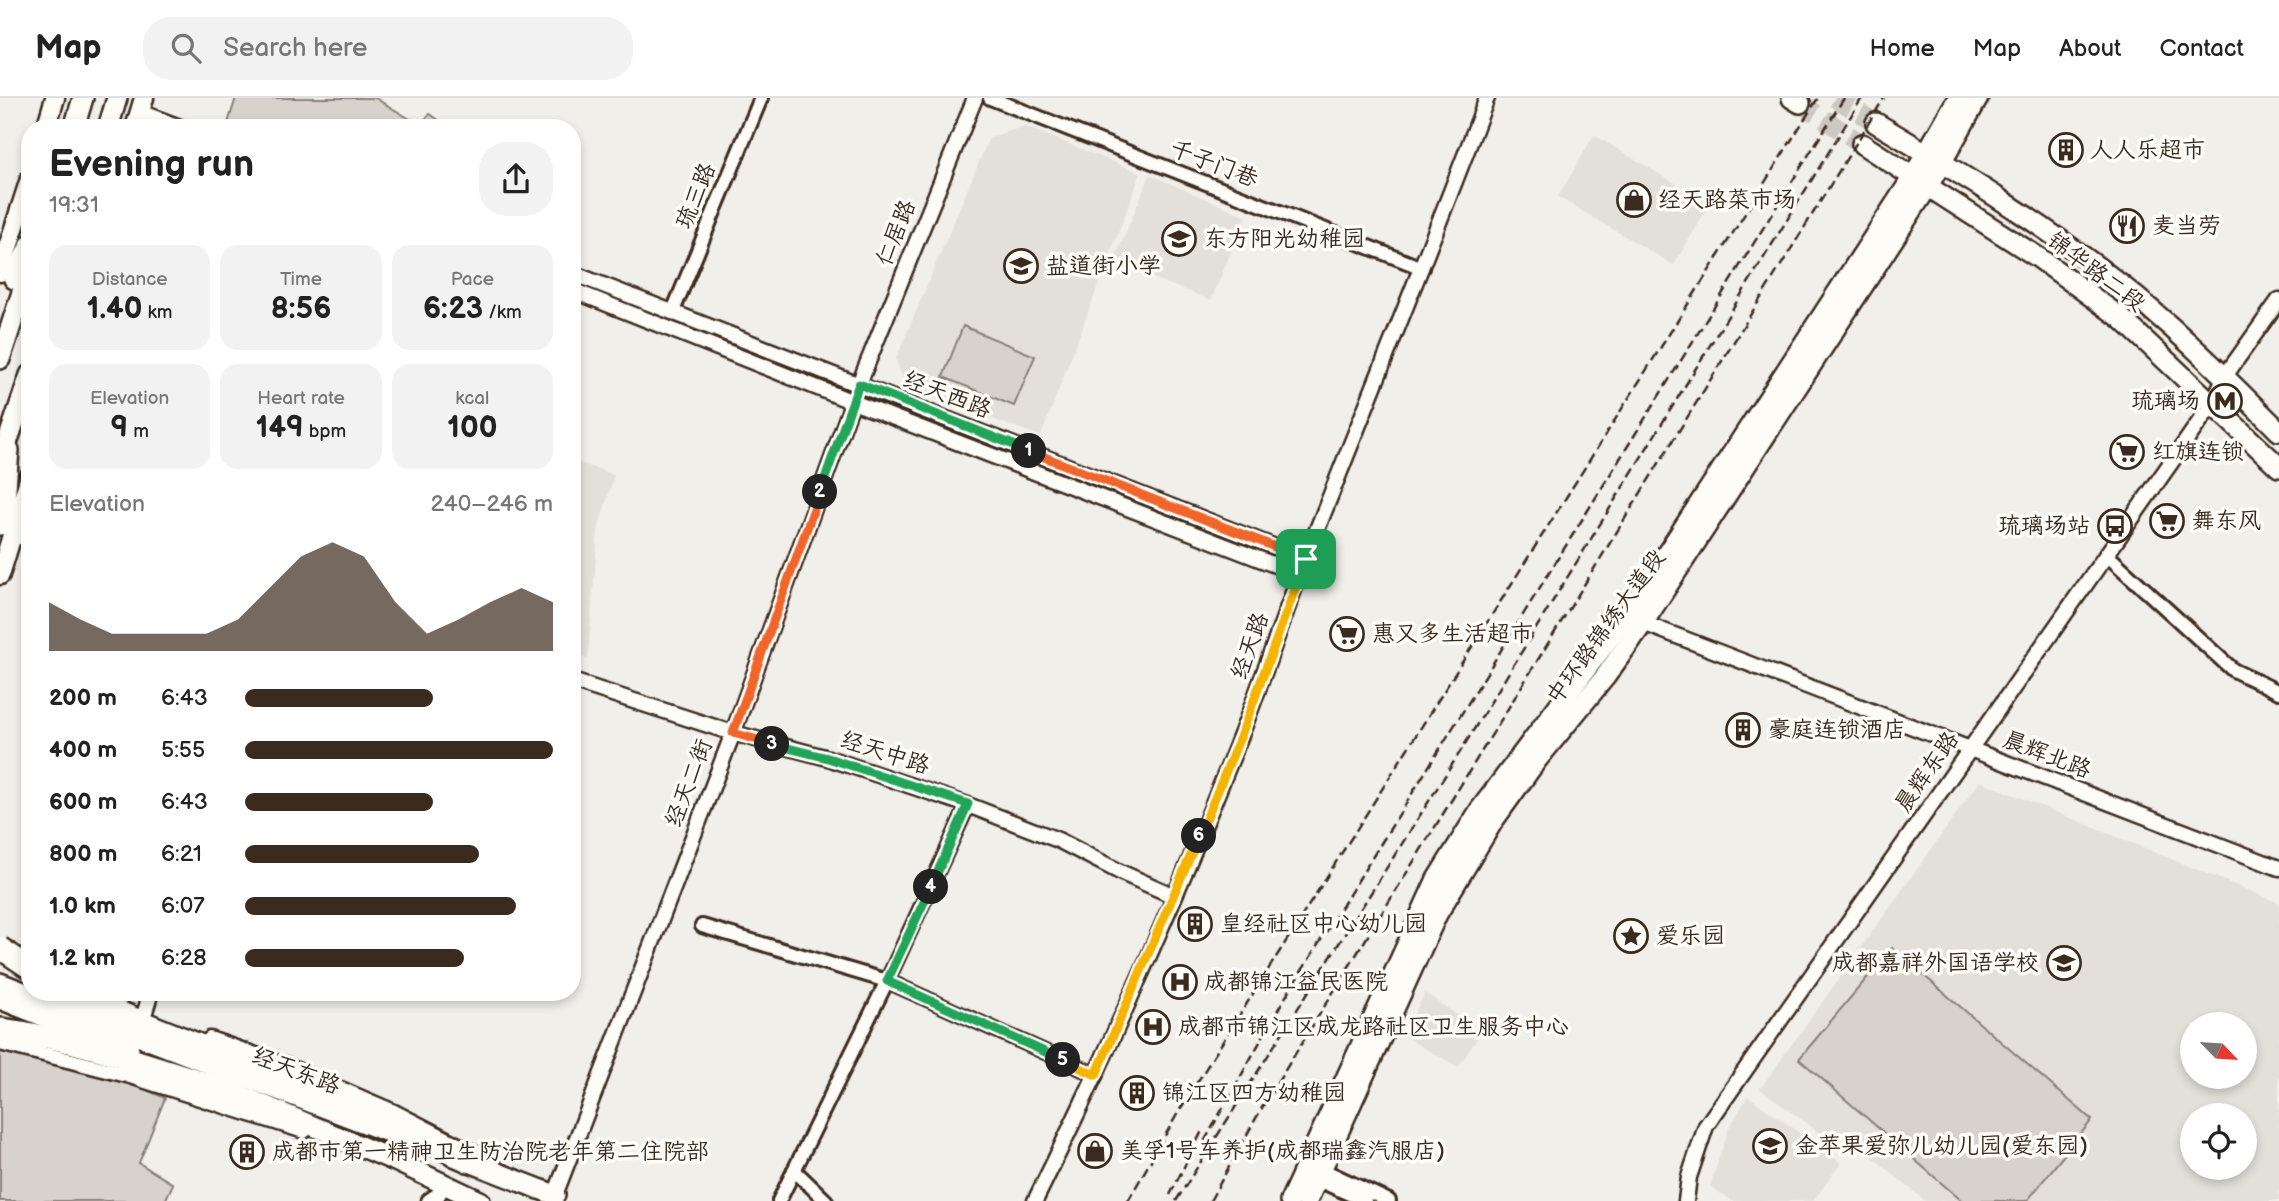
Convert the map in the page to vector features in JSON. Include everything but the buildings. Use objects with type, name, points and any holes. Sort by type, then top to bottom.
[{"type":"highway","points":[[2,947],[21,963]]},
{"type":"highway","points":[[94,1001],[387,1121],[468,1161]]},
{"type":"highway","points":[[0,1029],[38,1034],[97,1049],[232,1091]]},
{"type":"main road","points":[[49,119],[55,98]]},
{"type":"main road","points":[[77,119],[83,98]]},
{"type":"main road","points":[[111,119],[117,98]]},
{"type":"main road","name":"中环路锦绣大道段","points":[[1934,158],[1958,98]]},
{"type":"main road","name":"中环路锦绣大道段","points":[[1307,1201],[1437,914],[1458,876],[1536,761],[1605,677],[1643,623],[1934,158],[1978,98]]},
{"type":"main road","name":"锦华路二段","points":[[1876,123],[2054,236],[2136,297],[2225,376],[2279,431]]},
{"type":"main road","name":"锦华路二段","points":[[1862,144],[2039,258],[2121,318],[2279,467]]},
{"type":"main road","name":"中环路锦绣大道段","points":[[1290,1201],[1444,867],[1480,810],[1626,615],[1920,182]]},
{"type":"main road","points":[[0,272],[21,207]]},
{"type":"main road","points":[[0,318],[21,264]]},
{"type":"main road","points":[[0,359],[21,295]]},
{"type":"main road","points":[[0,464],[21,401]]},
{"type":"main road","points":[[0,575],[6,529],[4,514],[10,432]]},
{"type":"main road","points":[[6,529],[21,496]]},
{"type":"main road","name":"经天东路","points":[[2,992],[21,1000]]},
{"type":"main road","name":"经天东路","points":[[2,992],[21,999]]},
{"type":"main road","name":"经天东路","points":[[23,1001],[393,1160],[480,1201]]},
{"type":"main road","name":"经天东路","points":[[27,1001],[468,1161],[561,1198]]},
{"type":"street","name":"琉三路","points":[[673,311],[761,98]]},
{"type":"street","name":"仁居路","points":[[859,384],[975,98]]},
{"type":"street","name":"千子门巷","points":[[989,98],[1422,268]]},
{"type":"street","name":"经天路","points":[[1035,1201],[1096,1075],[1243,730],[1306,559],[1487,98]]},
{"type":"street","name":"经天西路","points":[[581,276],[1306,559]]},
{"type":"street","name":"经天西路","points":[[581,294],[1301,575]]},
{"type":"street","name":"晨辉东路","points":[[1686,1201],[1689,1177],[1706,1126],[2212,404],[2225,376],[2279,300]]},
{"type":"street","name":"经天二街","points":[[561,1198],[859,384]]},
{"type":"street","points":[[2106,554],[2233,670],[2279,692]]},
{"type":"street","name":"晨辉北路","points":[[1643,623],[2279,868]]},
{"type":"street","name":"经天中路","points":[[581,684],[733,733],[828,758],[968,804],[1058,840],[1119,872],[1174,896]]},
{"type":"street","points":[[779,1201],[887,981],[968,804]]},
{"type":"street","points":[[702,926],[887,981],[1096,1075]]},
{"type":"street","points":[[105,1001],[287,1066],[394,1112],[561,1198]]},
{"type":"street","points":[[144,1015],[148,1001]]},
{"type":"street","points":[[0,1043],[127,1075],[393,1160]]},
{"type":"street","points":[[794,1170],[826,1201]]},
{"type":"street","points":[[1319,1174],[1365,1201]]},
{"type":"street","points":[[1319,1174],[1389,1201]]},
{"type":"street","points":[[429,1201],[438,1195],[444,1185]]},
{"type":"shaded area","points":[[236,98],[375,98],[410,119],[229,119]]},
{"type":"shaded area","name":"盐道街小学","points":[[1024,126],[1141,173],[1041,436],[906,389],[896,359],[989,138]]},
{"type":"shaded area","name":"经天路菜市场","points":[[1594,135],[1710,204],[1674,265],[1558,197]]},
{"type":"shaded area","name":"东方阳光幼稚园","points":[[1150,175],[1246,216],[1211,300],[1113,263]]},
{"type":"shaded area","points":[[963,326],[1035,356],[1014,406],[943,377]]},
{"type":"shaded area","points":[[581,463],[614,475],[598,530],[588,659],[581,657]]},
{"type":"shaded area","name":"成都嘉祥外国语学校","points":[[1980,781],[2279,903],[2279,1201],[1925,1201],[1841,1131],[1832,1142],[1760,1089]]},
{"type":"shaded area","points":[[1892,948],[2092,1120],[2027,1201],[1962,1201],[1799,1059]]},
{"type":"shaded area","points":[[1425,993],[1467,1022],[1479,1036],[1458,1067],[1403,1036]]},
{"type":"shaded area","points":[[0,1032],[61,1053],[165,1098],[139,1163],[173,1184],[165,1201],[0,1201]]},
{"type":"shaded area","name":"金苹果爱弥儿幼儿园(爱东园)","points":[[1748,1096],[1841,1163],[1813,1201],[1732,1201],[1710,1186],[1729,1128]]},
{"type":"tunnel","points":[[1835,98],[1876,123]]},
{"type":"tunnel","points":[[1800,103],[1862,144]]},
{"type":"railway","points":[[1128,1201],[1179,1111],[1818,98]]},
{"type":"railway","points":[[1204,1142],[1280,1006],[1844,98]]},
{"type":"railway","points":[[1176,1201],[1460,752],[1862,98]]},
{"type":"railway","points":[[1210,1201],[1260,1111],[1884,98]]},
{"type":"railway","points":[[1170,1195],[1203,1129]]},
{"type":"place","name":"人人乐超市","points":[[2066,150]]},
{"type":"place","name":"经天路菜市场","points":[[1634,200]]},
{"type":"place","name":"麦当劳","points":[[2127,226]]},
{"type":"place","name":"东方阳光幼稚园","points":[[1179,239]]},
{"type":"place","name":"盐道街小学","points":[[1021,266]]},
{"type":"place","name":"琉璃场","points":[[2225,401]]},
{"type":"place","name":"红旗连锁","points":[[2127,452]]},
{"type":"place","name":"舞东风","points":[[2167,521]]},
{"type":"place","name":"琉璃场站","points":[[2115,526]]},
{"type":"place","name":"惠又多生活超市","points":[[1347,634]]},
{"type":"place","name":"豪庭连锁酒店","points":[[1743,730]]},
{"type":"place","name":"皇经社区中心幼儿园","points":[[1195,924]]},
{"type":"place","name":"爱乐园","points":[[1631,936]]},
{"type":"place","name":"成都嘉祥外国语学校","points":[[2064,963]]},
{"type":"place","name":"成都锦江益民医院","points":[[1180,982]]},
{"type":"place","name":"成都市锦江区成龙路社区卫生服务中心","points":[[1153,1027]]},
{"type":"place","name":"锦江区四方幼稚园","points":[[1137,1093]]},
{"type":"place","name":"金苹果爱弥儿幼儿园(爱东园)","points":[[1770,1146]]},
{"type":"place","name":"美孚1号车养护(成都瑞鑫汽服店)","points":[[1095,1151]]},
{"type":"place","name":"成都市第一精神卫生防治院老年第二住院部","points":[[247,1152]]},
{"type":"route","points":[[859,384],[1306,559],[1243,730],[1096,1075],[887,981],[968,804],[828,758],[733,733],[859,384]]}]
